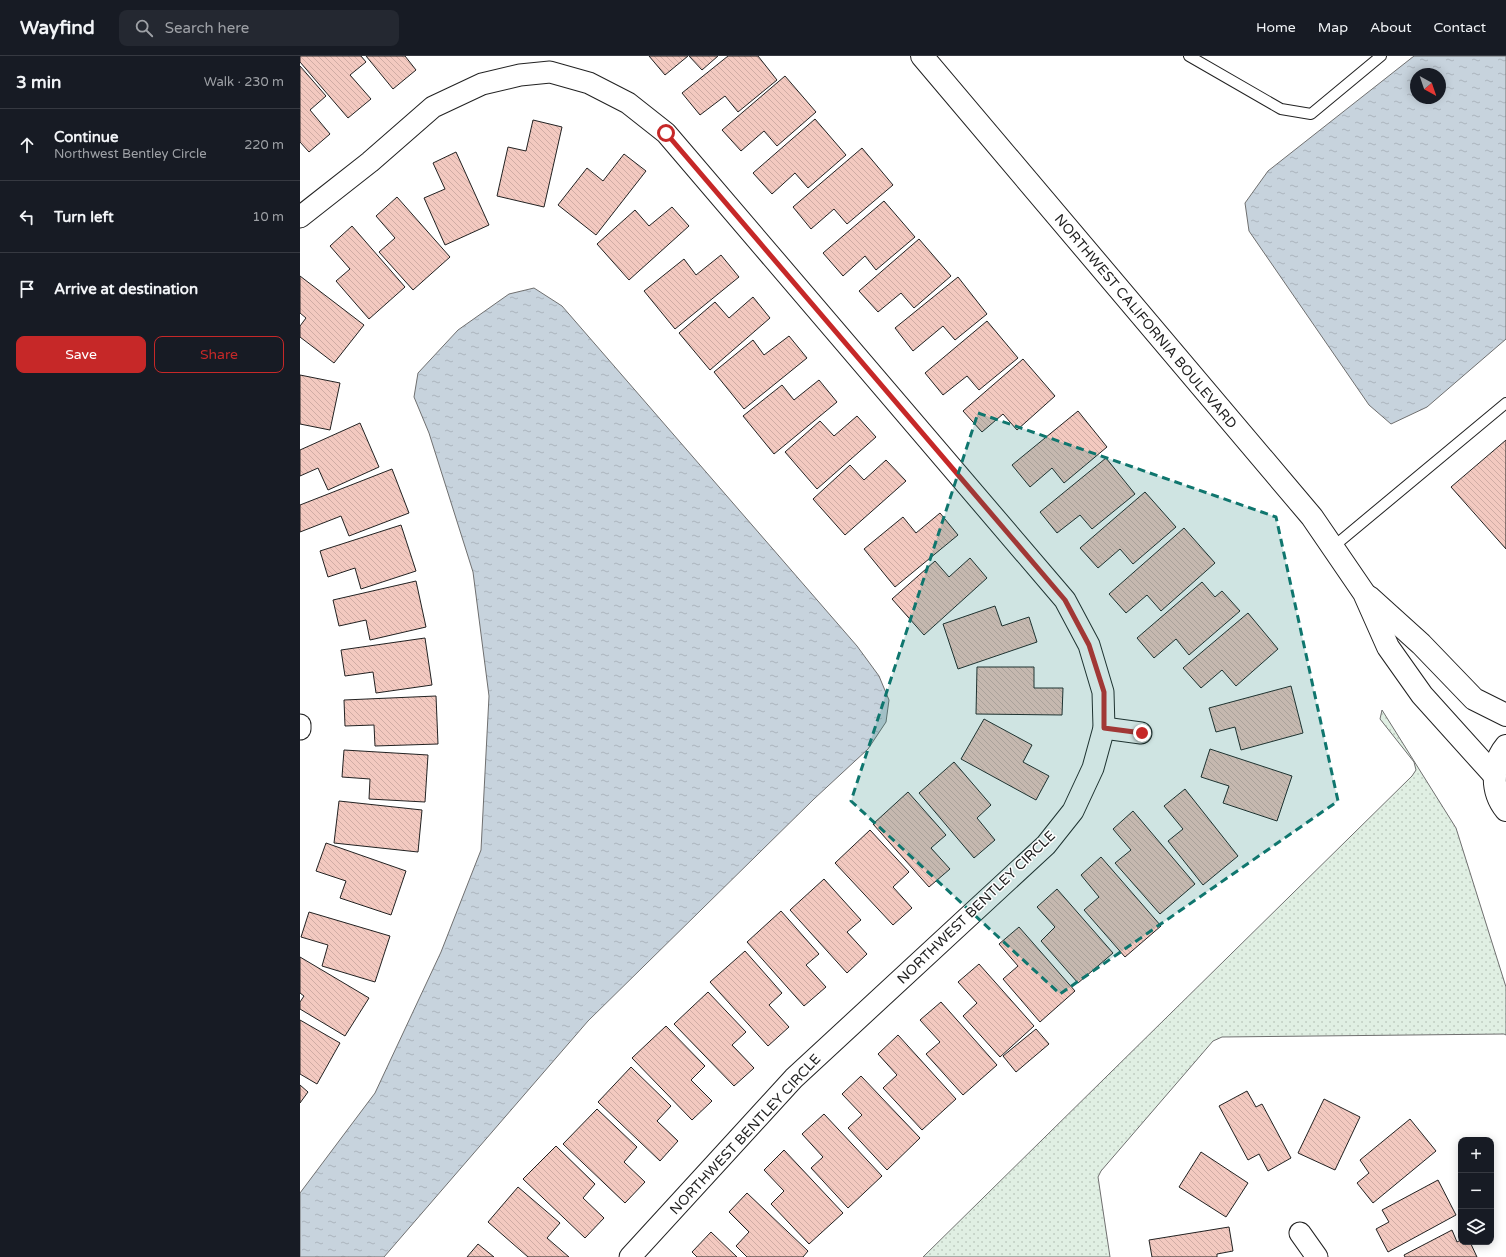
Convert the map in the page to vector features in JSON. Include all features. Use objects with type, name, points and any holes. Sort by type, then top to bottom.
[{"type":"street","name":"NORTHWEST CALIFORNIA BOULEVARD","points":[[922,56],[1302,505],[1364,593],[1388,646],[1422,695],[1495,776]]},
{"type":"street","name":"NORTHWEST BENTLEY CIRCLE","points":[[300,217],[370,162],[433,107],[482,84],[520,75],[550,64],[628,103],[666,133],[1065,600],[1089,645],[1104,692],[1104,728],[1093,768],[1073,811],[1046,845],[794,1078],[630,1257]]},
{"type":"street","name":"NORTHWEST CALIFORNIA BOULEVARD","points":[[1364,593],[1421,644],[1474,699],[1506,715]]},
{"type":"street","points":[[1104,728],[1142,733]]},
{"type":"street","points":[[1506,746],[1501,752],[1495,769],[1495,787],[1501,804],[1506,810]]},
{"type":"street","points":[[1300,1233],[1317,1257]]},
{"type":"lane","points":[[1190,56],[1281,109],[1311,114],[1381,56]]},
{"type":"lane","points":[[1333,548],[1506,403]]},
{"type":"highlighted area","points":[[978,413],[1276,517],[1338,801],[1060,994],[851,801]]},
{"type":"green space","points":[[1382,710],[1456,828],[1506,987],[1506,1035],[1222,1037],[1213,1041],[1101,1171],[1098,1177],[1110,1257],[923,1257],[1412,776],[1416,770],[1414,762],[1380,719]]},
{"type":"water","points":[[1414,56],[1506,56],[1506,339],[1427,407],[1391,424],[1369,405],[1249,231],[1245,203],[1268,171]]},
{"type":"water","points":[[534,288],[562,306],[857,646],[879,676],[889,700],[886,722],[868,749],[814,799],[588,1021],[384,1257],[300,1257],[300,1193],[375,1093],[441,952],[481,850],[489,696],[473,572],[429,433],[414,397],[418,373],[458,330],[509,294]]},
{"type":"building","points":[[300,56],[361,56],[366,62],[350,75],[371,99],[348,118],[300,62]]},
{"type":"building","points":[[366,56],[405,56],[416,70],[393,89]]},
{"type":"building","points":[[649,56],[688,56],[665,75]]},
{"type":"building","points":[[689,56],[718,56],[702,70]]},
{"type":"building","points":[[728,56],[758,56],[777,80],[738,112],[725,96],[700,115],[682,93]]},
{"type":"building","points":[[300,66],[326,96],[310,110],[330,134],[309,152],[300,142]]},
{"type":"building","points":[[785,76],[816,112],[777,146],[764,131],[741,151],[722,130]]},
{"type":"building","points":[[815,119],[846,155],[808,188],[795,173],[772,194],[753,173]]},
{"type":"building","points":[[533,120],[562,127],[544,207],[497,196],[508,147],[526,151]]},
{"type":"building","points":[[862,148],[893,185],[847,224],[834,209],[811,229],[793,207]]},
{"type":"building","points":[[456,152],[489,225],[445,245],[424,198],[445,189],[433,163]]},
{"type":"building","points":[[624,154],[646,171],[596,235],[558,205],[587,168],[603,181]]},
{"type":"building","points":[[397,197],[450,257],[413,290],[379,252],[395,238],[376,216]]},
{"type":"building","points":[[884,201],[915,237],[876,270],[865,256],[843,276],[823,253]]},
{"type":"building","points":[[672,207],[689,226],[629,280],[597,244],[635,210],[649,226]]},
{"type":"building","points":[[352,226],[405,287],[369,319],[336,281],[350,269],[330,246]]},
{"type":"building","points":[[919,239],[951,276],[914,308],[901,293],[878,312],[859,291]]},
{"type":"building","points":[[721,255],[739,277],[675,329],[644,291],[684,259],[696,275]]},
{"type":"building","points":[[300,276],[364,325],[334,363],[300,337],[300,326],[306,318],[300,313]]},
{"type":"building","points":[[958,277],[987,314],[955,340],[943,326],[913,351],[895,328]]},
{"type":"building","points":[[753,297],[770,318],[710,370],[679,333],[715,302],[729,318]]},
{"type":"building","points":[[987,321],[1018,358],[979,390],[967,376],[943,395],[925,373]]},
{"type":"building","points":[[789,336],[807,358],[744,409],[714,372],[753,340],[764,355]]},
{"type":"building","points":[[1023,359],[1055,396],[1017,430],[1003,414],[982,432],[963,411]]},
{"type":"building","points":[[300,375],[340,383],[330,430],[300,424]]},
{"type":"building","points":[[819,380],[837,402],[774,454],[743,416],[782,385],[794,400]]},
{"type":"building","points":[[1078,411],[1107,447],[1064,483],[1052,468],[1030,487],[1012,465]]},
{"type":"building","points":[[857,416],[876,437],[817,489],[785,452],[820,421],[834,436]]},
{"type":"building","points":[[360,423],[379,467],[328,490],[318,468],[300,476],[300,450]]},
{"type":"building","points":[[1506,440],[1506,549],[1451,487]]},
{"type":"building","points":[[1106,458],[1135,494],[1092,529],[1080,515],[1057,533],[1040,512]]},
{"type":"building","points":[[886,460],[906,481],[845,535],[813,499],[850,465],[864,480]]},
{"type":"building","points":[[392,469],[409,513],[349,536],[341,516],[300,532],[300,505]]},
{"type":"building","points":[[1145,492],[1176,527],[1133,564],[1120,549],[1098,568],[1080,548]]},
{"type":"building","points":[[940,513],[958,535],[895,587],[864,549],[903,517],[916,533]]},
{"type":"building","points":[[401,525],[416,571],[361,589],[355,568],[328,577],[320,551]]},
{"type":"building","points":[[1184,528],[1215,563],[1161,611],[1147,595],[1126,613],[1109,594]]},
{"type":"building","points":[[970,558],[987,578],[924,635],[892,599],[935,561],[949,577]]},
{"type":"building","points":[[416,581],[426,627],[370,640],[366,620],[339,626],[333,600]]},
{"type":"building","points":[[1202,582],[1215,597],[1222,591],[1240,611],[1189,655],[1176,639],[1154,658],[1137,638]]},
{"type":"building","points":[[995,606],[1002,626],[1029,617],[1037,642],[958,669],[943,624]]},
{"type":"building","points":[[1248,613],[1278,649],[1236,686],[1222,670],[1201,688],[1183,668]]},
{"type":"building","points":[[425,638],[432,685],[376,693],[373,672],[345,676],[341,650]]},
{"type":"building","points":[[977,667],[1034,667],[1034,688],[1063,688],[1062,715],[976,714]]},
{"type":"building","points":[[1291,686],[1303,733],[1241,750],[1235,727],[1216,732],[1209,708]]},
{"type":"building","points":[[436,696],[438,744],[375,746],[374,725],[345,726],[344,700]]},
{"type":"building","points":[[984,719],[1032,745],[1023,762],[1049,776],[1036,800],[961,759]]},
{"type":"building","points":[[1210,749],[1292,776],[1277,821],[1223,803],[1229,786],[1201,777]]},
{"type":"building","points":[[344,750],[428,755],[425,802],[369,799],[370,779],[342,777]]},
{"type":"building","points":[[954,762],[991,805],[977,818],[995,840],[974,858],[919,793]]},
{"type":"building","points":[[1185,789],[1238,856],[1203,885],[1168,841],[1183,829],[1164,806]]},
{"type":"building","points":[[908,792],[946,835],[931,848],[950,869],[929,887],[873,824]]},
{"type":"building","points":[[339,801],[422,810],[418,852],[334,843]]},
{"type":"building","points":[[1133,811],[1195,884],[1160,914],[1115,863],[1131,850],[1113,829]]},
{"type":"building","points":[[870,830],[909,872],[893,887],[912,908],[893,925],[835,863]]},
{"type":"building","points":[[326,843],[406,871],[391,915],[340,898],[346,881],[316,871]]},
{"type":"building","points":[[1101,857],[1161,926],[1125,957],[1084,910],[1099,897],[1081,875]]},
{"type":"building","points":[[824,879],[861,920],[847,932],[867,954],[847,973],[790,910]]},
{"type":"building","points":[[1057,889],[1113,953],[1078,983],[1041,941],[1055,927],[1037,907]]},
{"type":"building","points":[[781,911],[819,954],[806,965],[826,987],[804,1006],[747,942]]},
{"type":"building","points":[[309,912],[390,936],[375,982],[322,966],[328,945],[301,937]]},
{"type":"building","points":[[1019,927],[1075,991],[1040,1022],[1003,979],[1018,966],[999,944]]},
{"type":"building","points":[[745,951],[782,993],[769,1005],[789,1027],[768,1046],[710,982]]},
{"type":"building","points":[[300,957],[369,998],[345,1036],[300,1009],[300,1002],[304,996],[300,993]]},
{"type":"building","points":[[979,964],[1034,1026],[1000,1057],[963,1016],[977,1003],[958,982]]},
{"type":"building","points":[[708,992],[746,1032],[732,1045],[754,1068],[734,1086],[674,1024]]},
{"type":"building","points":[[941,1002],[997,1065],[963,1095],[926,1054],[940,1042],[920,1020]]},
{"type":"building","points":[[300,1020],[340,1043],[317,1084],[300,1074]]},
{"type":"building","points":[[666,1026],[705,1066],[691,1080],[712,1101],[692,1120],[632,1058]]},
{"type":"building","points":[[1036,1029],[1049,1044],[1016,1072],[1003,1056]]},
{"type":"building","points":[[898,1035],[956,1099],[922,1130],[883,1088],[897,1075],[878,1054]]},
{"type":"building","points":[[631,1067],[671,1106],[657,1121],[678,1141],[660,1161],[598,1102]]},
{"type":"building","points":[[861,1076],[920,1138],[887,1170],[848,1128],[862,1115],[842,1094]]},
{"type":"building","points":[[300,1085],[308,1092],[300,1103]]},
{"type":"building","points":[[1247,1091],[1256,1107],[1262,1104],[1291,1158],[1268,1171],[1259,1154],[1248,1160],[1219,1106]]},
{"type":"building","points":[[1324,1099],[1360,1117],[1335,1170],[1298,1153]]},
{"type":"building","points":[[597,1109],[637,1147],[624,1162],[645,1182],[625,1203],[563,1144]]},
{"type":"building","points":[[824,1114],[882,1176],[848,1208],[811,1168],[823,1157],[802,1134]]},
{"type":"building","points":[[1410,1119],[1436,1151],[1373,1203],[1357,1183],[1369,1173],[1360,1160]]},
{"type":"building","points":[[556,1146],[595,1184],[583,1198],[604,1218],[585,1238],[523,1179]]},
{"type":"building","points":[[784,1150],[843,1213],[809,1244],[771,1204],[784,1191],[764,1170]]},
{"type":"building","points":[[1201,1152],[1248,1183],[1226,1217],[1179,1187]]},
{"type":"building","points":[[1438,1180],[1456,1215],[1388,1252],[1376,1229],[1389,1222],[1382,1210]]},
{"type":"building","points":[[518,1187],[560,1223],[547,1238],[569,1257],[528,1257],[488,1222]]},
{"type":"building","points":[[747,1193],[808,1251],[803,1257],[747,1257],[736,1246],[749,1232],[729,1212]]},
{"type":"building","points":[[1229,1227],[1233,1251],[1217,1254],[1217,1257],[1152,1257],[1149,1240]]},
{"type":"building","points":[[1452,1230],[1458,1242],[1458,1245],[1471,1245],[1477,1257],[1405,1257],[1404,1255]]},
{"type":"building","points":[[711,1232],[737,1257],[697,1257],[692,1252]]},
{"type":"building","points":[[478,1244],[494,1257],[467,1257]]},
{"type":"route","points":[[666,133],[1065,600],[1089,645],[1104,692],[1104,728],[1142,733]]}]
